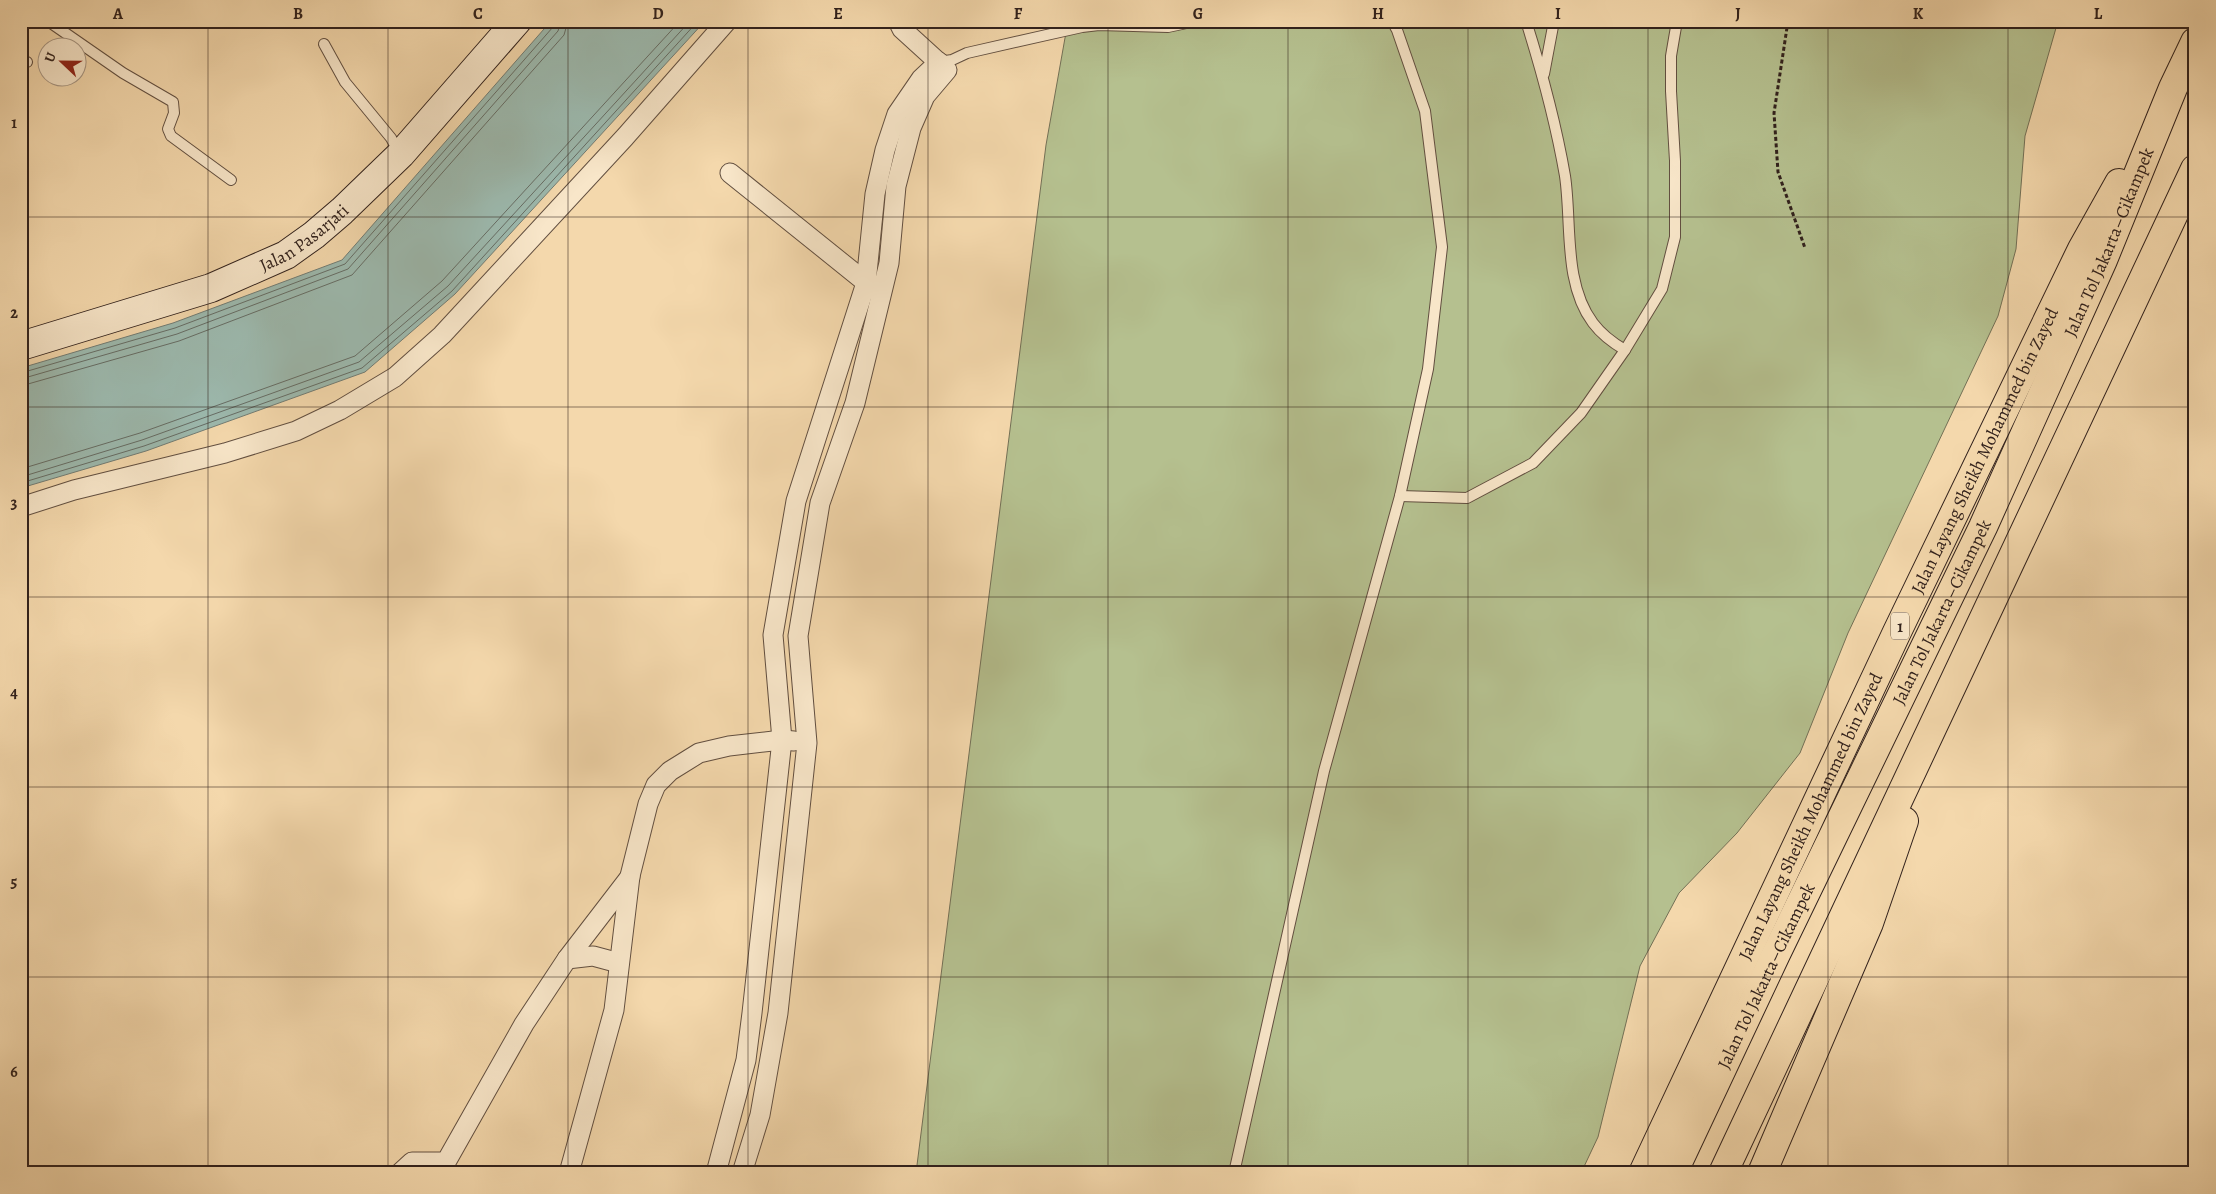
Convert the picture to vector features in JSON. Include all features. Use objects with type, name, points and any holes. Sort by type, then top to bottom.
[{"type":"highway","name":"Jalan Tol Jakarta–Cikampek","points":[[1673,1173],[1776,954],[1983,527],[2103,260],[2173,88],[2195,42]]},
{"type":"highway","name":"Jalan Layang Sheikh Mohammed bin Zayed","points":[[1643,1173],[1897,632],[2082,249],[2173,88]]},
{"type":"highway","points":[[1723,1173],[1954,678],[2195,169]]},
{"type":"highway","points":[[1762,1173],[1869,923],[1954,678]]},
{"type":"main road","name":"Jalan Pasarjati","points":[[21,346],[211,288],[286,255],[314,235],[342,211],[400,154],[517,21]]},
{"type":"street","points":[[21,507],[74,490],[226,453],[296,431],[367,395],[395,377],[442,335],[625,138],[727,21]]},
{"type":"street","points":[[898,21],[902,29],[946,64]]},
{"type":"street","points":[[716,1173],[746,1060],[782,740],[773,635],[796,501],[866,283],[875,194],[885,150],[897,114],[921,79],[946,64]]},
{"type":"street","points":[[742,1173],[760,1115],[778,1013],[807,742],[798,636],[820,503],[855,403],[889,263],[896,186],[912,128],[925,96],[946,64]]},
{"type":"street","points":[[730,173],[881,294]]},
{"type":"street","points":[[569,1173],[614,1010],[630,876],[648,804],[656,785],[670,771],[699,754],[729,746],[782,740],[807,742]]},
{"type":"street","points":[[400,1173],[412,1162],[445,1167],[524,1024],[630,876]]},
{"type":"street","points":[[568,960],[592,956],[620,963]]},
{"type":"lane","points":[[48,21],[123,73],[173,102],[174,113],[168,129],[171,136],[231,180]]},
{"type":"lane","points":[[946,64],[967,53],[1112,21]]},
{"type":"lane","points":[[1099,25],[1167,24],[1196,21]]},
{"type":"lane","points":[[1234,1173],[1324,772],[1400,496],[1428,369],[1442,247],[1424,111],[1392,21]]},
{"type":"lane","points":[[1526,21],[1544,77],[1565,177],[1575,280],[1593,323],[1607,338],[1625,350]]},
{"type":"lane","points":[[1544,77],[1554,21]]},
{"type":"lane","points":[[1400,496],[1467,498],[1533,463],[1581,413],[1625,350],[1662,289],[1675,236],[1675,161],[1671,56],[1677,21]]},
{"type":"lane","points":[[324,44],[345,82],[391,138],[400,154]]},
{"type":"path","points":[[1788,21],[1774,112],[1778,172],[1805,248]]},
{"type":"green space","points":[[1068,21],[2058,21],[2025,136],[2016,249],[1998,316],[1848,633],[1800,753],[1737,833],[1679,893],[1640,966],[1598,1137],[1581,1173],[916,1173],[1046,145]]},
{"type":"water","points":[[551,21],[705,21],[455,294],[365,372],[146,451],[21,488],[21,368],[173,323],[342,260]]}]
